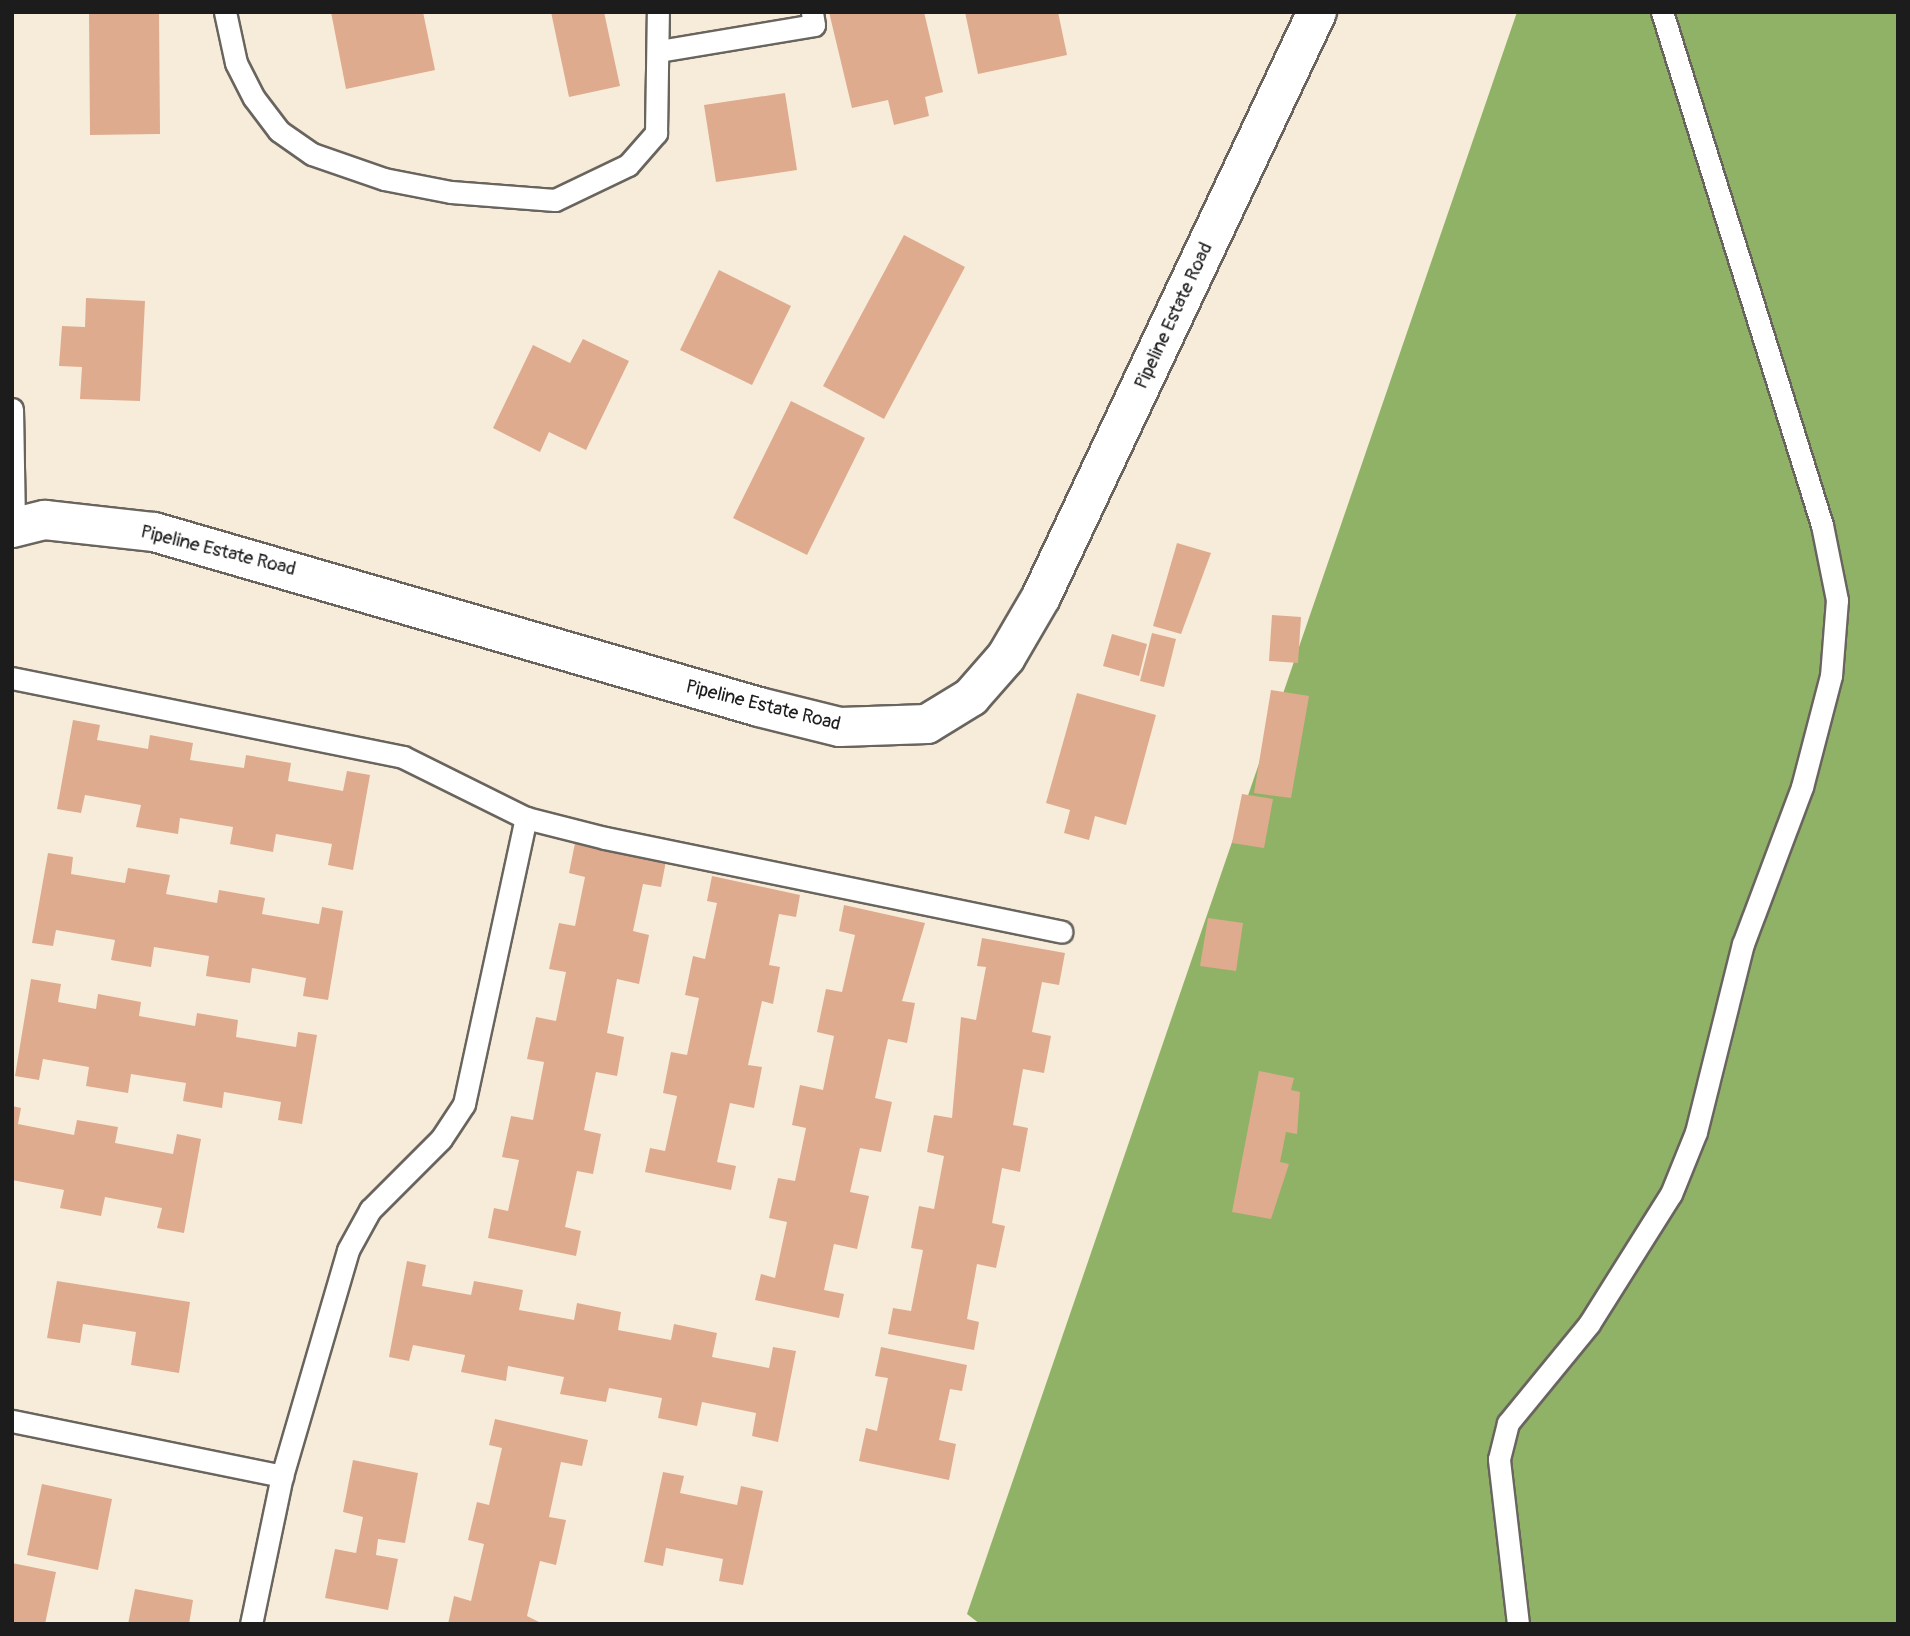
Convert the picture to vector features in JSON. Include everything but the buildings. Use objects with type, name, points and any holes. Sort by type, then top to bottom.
[{"type":"street","name":"Pipeline Estate Road","points":[[13,528],[45,520],[154,532],[759,707],[840,727],[927,723],[971,697],[1006,657],[1041,597],[1317,12]]},
{"type":"lane","points":[[225,12],[236,62],[254,98],[279,131],[312,154],[384,179],[521,199],[555,200],[628,165],[656,133],[658,12]]},
{"type":"lane","points":[[659,51],[814,25],[812,12]]},
{"type":"lane","points":[[1518,1624],[1499,1459],[1508,1423],[1589,1324],[1671,1194],[1696,1132],[1743,944],[1802,787],[1831,676],[1837,600],[1822,525],[1662,12]]},
{"type":"lane","points":[[12,409],[13,528]]},
{"type":"lane","points":[[12,678],[402,757],[526,818],[996,923],[1061,932]]},
{"type":"lane","points":[[251,1624],[282,1476],[348,1250],[370,1210],[441,1139],[464,1104],[526,818]]},
{"type":"lane","points":[[12,1421],[282,1476]]},
{"type":"green space","points":[[1517,12],[1898,12],[1898,1624],[980,1624],[967,1614]]}]
